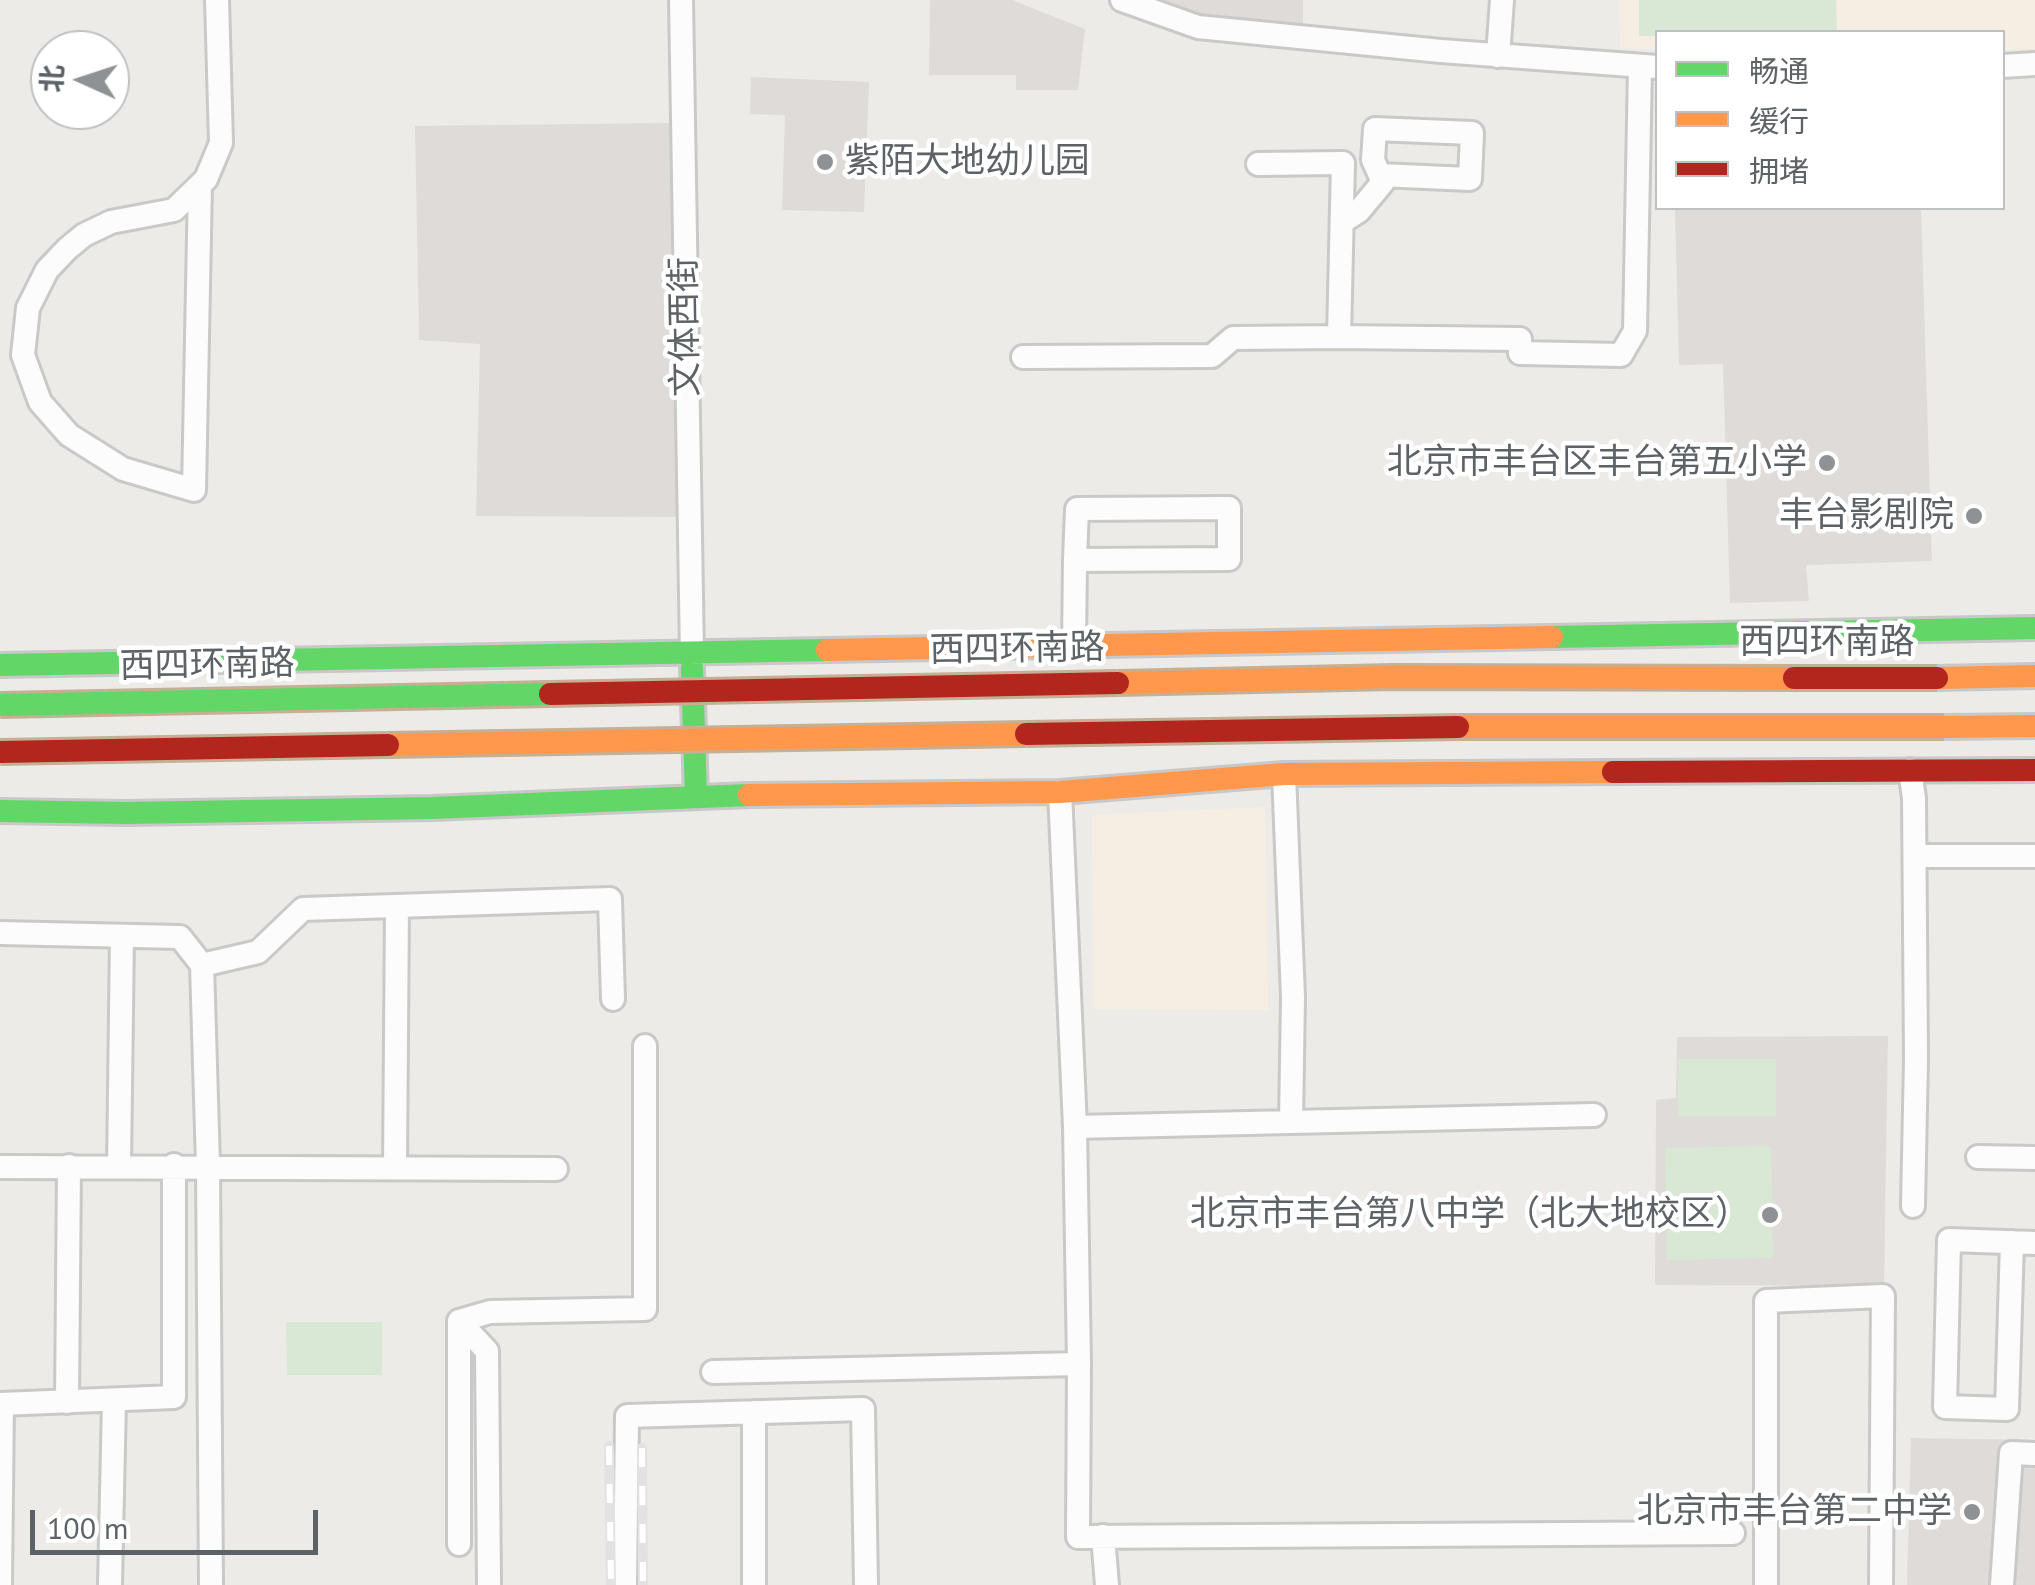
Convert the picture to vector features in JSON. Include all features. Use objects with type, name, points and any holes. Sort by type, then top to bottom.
[{"type":"main road","name":"西四环南路","points":[[0,664],[2035,628]]},
{"type":"main road","name":"西四环南路","points":[[0,705],[1376,677],[1457,640]]},
{"type":"main road","points":[[692,654],[696,796]]},
{"type":"main road","name":"西四环南路","points":[[0,705],[1394,678],[2035,676]]},
{"type":"main road","points":[[35,752],[1373,727],[2035,726]]},
{"type":"main road","points":[[0,752],[1376,727],[1461,772]]},
{"type":"main road","points":[[0,812],[432,808],[696,796],[1060,792],[1284,774],[2035,770]]},
{"type":"street","points":[[200,185],[194,490],[124,469],[70,435],[40,402],[22,354],[28,308],[46,270],[67,249],[84,235],[111,222],[174,210],[206,179],[221,143],[218,0]]},
{"type":"street","name":"文体西街","points":[[680,0],[692,654]]},
{"type":"street","points":[[1023,356],[1212,356],[1233,338],[1340,337],[1520,339],[1520,354],[1620,355],[1635,331],[1649,66],[1498,56],[1198,27],[1122,0]]},
{"type":"street","points":[[1498,56],[1502,0]]},
{"type":"street","points":[[2005,66],[2035,64]]},
{"type":"street","points":[[1258,164],[1343,163],[1340,337]]},
{"type":"street","points":[[1342,222],[1371,197],[1382,182],[1380,175]]},
{"type":"street","points":[[1074,647],[1075,560],[1076,509],[1229,508],[1229,559],[1075,560]]},
{"type":"street","points":[[1910,770],[1915,856],[1913,1206]]},
{"type":"street","points":[[1284,774],[1293,997],[1291,1122]]},
{"type":"street","points":[[1060,792],[1075,1126],[1078,1536],[1733,1533]]},
{"type":"street","points":[[1915,856],[2035,856]]},
{"type":"street","points":[[202,964],[258,952],[303,909],[610,899],[613,999]]},
{"type":"street","points":[[395,1167],[397,906]]},
{"type":"street","points":[[0,933],[180,938],[202,964],[208,1165],[211,1585]]},
{"type":"street","points":[[119,1166],[122,936]]},
{"type":"street","points":[[459,1321],[490,1312],[645,1308],[645,1046]]},
{"type":"street","points":[[1075,1126],[1594,1116]]},
{"type":"street","points":[[1978,1156],[2035,1158]]},
{"type":"street","points":[[67,1402],[69,1166]]},
{"type":"street","points":[[0,1585],[1,1404],[174,1397],[174,1166]]},
{"type":"street","points":[[0,1167],[556,1169]]},
{"type":"street","points":[[1950,1240],[2023,1242],[2007,1409],[1945,1407],[1950,1240]]},
{"type":"street","points":[[1766,1585],[1766,1301],[1883,1296],[1881,1585]]},
{"type":"street","points":[[459,1321],[459,1544]]},
{"type":"street","points":[[459,1321],[486,1350],[489,1585]]},
{"type":"street","points":[[712,1372],[1078,1364]]},
{"type":"street","points":[[110,1585],[114,1400]]},
{"type":"street","points":[[625,1585],[627,1416],[864,1410],[866,1585]]},
{"type":"street","points":[[754,1412],[754,1585]]},
{"type":"street","points":[[2002,1585],[2011,1453],[2035,1454]]},
{"type":"street","points":[[1103,1536],[1107,1585]]},
{"type":"shaded area","points":[[930,0],[1012,0],[1085,29],[1078,90],[1016,90],[1016,75],[929,75]]},
{"type":"shaded area","points":[[1153,0],[1303,0],[1303,32],[1203,18]]},
{"type":"shaded area","points":[[1619,0],[2035,0],[2035,49],[2005,50],[2005,30],[1655,30],[1655,49],[1620,48]]},
{"type":"shaded area","name":"紫陌大地幼儿园","points":[[751,77],[869,82],[864,212],[782,210],[785,115],[750,114]]},
{"type":"shaded area","points":[[670,123],[680,517],[476,516],[480,344],[419,340],[415,126]]},
{"type":"shaded area","name":"北京市丰台区丰台第五小学","points":[[1675,210],[1921,210],[1932,561],[1806,565],[1809,601],[1730,603],[1723,364],[1679,365]]},
{"type":"shaded area","points":[[1265,807],[1268,1010],[1094,1009],[1092,815]]},
{"type":"shaded area","name":"北京市丰台第八中学（北大地校区）","points":[[1888,1036],[1884,1286],[1655,1285],[1656,1100],[1676,1098],[1677,1037]]},
{"type":"shaded area","name":"北京市丰台第二中学","points":[[1911,1438],[2035,1440],[2035,1585],[1907,1585]]},
{"type":"green space","points":[[1639,0],[1836,0],[1837,30],[1655,30],[1655,36],[1639,36]]},
{"type":"green space","points":[[1678,1059],[1776,1059],[1776,1116],[1678,1116]]},
{"type":"green space","points":[[1771,1146],[1773,1258],[1667,1260],[1665,1148]]},
{"type":"green space","points":[[286,1322],[382,1322],[382,1375],[287,1375]]},
{"type":"railway","points":[[609,1446],[611,1585]]},
{"type":"railway","points":[[642,1448],[643,1585]]},
{"type":"traffic: fast","points":[[1552,637],[2035,628]]},
{"type":"traffic: fast","points":[[0,665],[827,650]]},
{"type":"traffic: fast","points":[[692,668],[696,796]]},
{"type":"traffic: fast","points":[[0,705],[550,694]]},
{"type":"traffic: fast","points":[[0,811],[432,808],[749,795]]},
{"type":"traffic: slow","points":[[827,650],[1552,637]]},
{"type":"traffic: slow","points":[[1937,678],[2035,676]]},
{"type":"traffic: slow","points":[[1118,683],[1393,677],[1794,678]]},
{"type":"traffic: slow","points":[[1944,727],[2035,726]]},
{"type":"traffic: slow","points":[[1458,727],[1944,727]]},
{"type":"traffic: slow","points":[[388,745],[1026,734]]},
{"type":"traffic: slow","points":[[749,795],[1060,792],[1284,774],[1613,772]]},
{"type":"traffic: jam","points":[[1794,678],[1937,678]]},
{"type":"traffic: jam","points":[[550,694],[1118,683]]},
{"type":"traffic: jam","points":[[1026,734],[1458,727]]},
{"type":"traffic: jam","points":[[0,752],[388,745]]},
{"type":"traffic: jam","points":[[1613,772],[2035,770]]},
{"type":"place","name":"紫陌大地幼儿园","points":[[825,162]]},
{"type":"place","name":"北京市丰台区丰台第五小学","points":[[1827,463]]},
{"type":"place","name":"丰台影剧院","points":[[1974,516]]},
{"type":"place","name":"北京市丰台第八中学（北大地校区）","points":[[1770,1215]]},
{"type":"place","name":"北京市丰台第二中学","points":[[1972,1512]]}]
